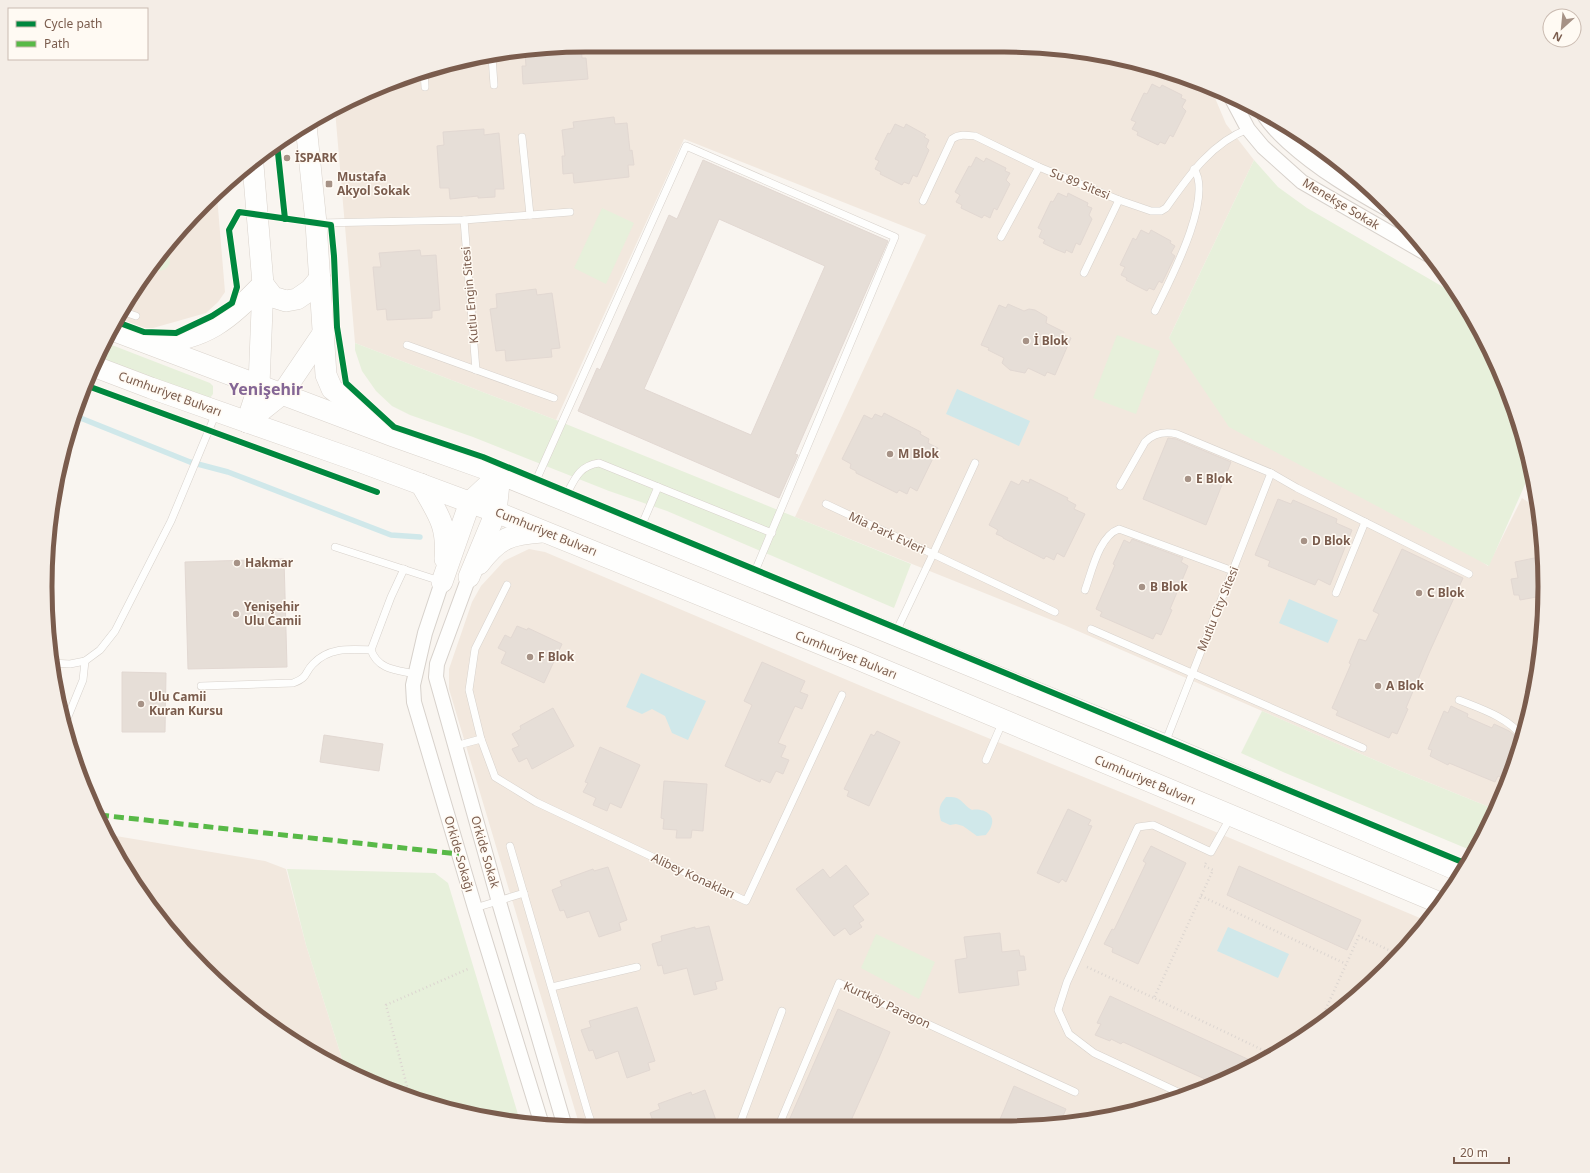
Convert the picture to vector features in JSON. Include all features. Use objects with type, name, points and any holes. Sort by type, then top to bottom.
[{"type":"street","name":"Menekşe Sokak","points":[[1235,105],[1248,129],[1264,147],[1302,182],[1417,248]]},
{"type":"street","name":"Menekşe Sokak","points":[[1269,123],[1302,155],[1316,166],[1343,184],[1372,200]]},
{"type":"street","points":[[307,132],[316,224],[326,374],[332,389],[393,436]]},
{"type":"street","points":[[246,422],[259,385],[263,284],[252,169]]},
{"type":"street","points":[[263,284],[273,297],[286,301],[296,300],[310,290],[320,278]]},
{"type":"street","points":[[148,343],[173,342],[205,332],[236,312],[263,284]]},
{"type":"street","points":[[117,332],[533,487],[1165,745],[1456,870]]},
{"type":"street","points":[[246,422],[282,394],[324,332]]},
{"type":"street","name":"Cumhuriyet Bulvarı","points":[[99,368],[496,512],[853,657],[1435,901]]},
{"type":"street","points":[[442,582],[470,502],[500,474]]},
{"type":"street","points":[[469,577],[496,512],[500,474]]},
{"type":"street","points":[[421,484],[444,526],[446,540],[442,582]]},
{"type":"street","points":[[469,577],[483,558],[506,538],[516,534],[544,532]]},
{"type":"street","name":"Orkide Sokak","points":[[469,577],[437,664],[436,677],[499,902],[563,1120]]},
{"type":"street","name":"Orkide Sokağı","points":[[442,582],[425,633],[412,685],[414,702],[475,908],[540,1119]]},
{"type":"lane","points":[[492,61],[494,85]]},
{"type":"lane","points":[[425,77],[426,87]]},
{"type":"lane","name":"Su 89 Sitesi","points":[[922,201],[952,139],[957,135],[975,136],[1039,167],[1119,200],[1151,211],[1161,211],[1166,208],[1194,169],[1234,134],[1248,129]]},
{"type":"lane","points":[[522,138],[530,215]]},
{"type":"lane","points":[[533,487],[686,146],[895,237],[753,577]]},
{"type":"lane","points":[[1001,237],[1039,167]]},
{"type":"lane","points":[[1155,311],[1192,230],[1200,184],[1194,169]]},
{"type":"lane","points":[[1084,273],[1119,200]]},
{"type":"lane","points":[[316,224],[464,220],[570,212]]},
{"type":"lane","name":"Kutlu Engin Sitesi","points":[[464,220],[476,370]]},
{"type":"lane","points":[[128,313],[136,316]]},
{"type":"lane","points":[[407,345],[554,398]]},
{"type":"lane","points":[[58,663],[70,664],[85,661],[100,650],[115,631],[171,521],[217,411]]},
{"type":"lane","points":[[1120,486],[1145,442],[1149,438],[1161,432],[1177,434],[1271,473],[1297,488],[1469,574]]},
{"type":"lane","points":[[564,500],[581,470],[587,466],[599,463],[772,533]]},
{"type":"lane","points":[[975,463],[933,554],[1055,612]]},
{"type":"lane","name":"Mutlu City Sitesi","points":[[1165,745],[1271,473]]},
{"type":"lane","points":[[639,531],[658,487]]},
{"type":"lane","name":"Mia Park Evleri","points":[[826,504],[933,554],[895,634]]},
{"type":"lane","points":[[1336,593],[1365,522]]},
{"type":"lane","points":[[1084,590],[1104,540],[1114,531],[1119,529],[1233,572]]},
{"type":"lane","points":[[335,548],[442,582]]},
{"type":"lane","points":[[404,569],[371,650],[374,657],[383,666],[415,674]]},
{"type":"lane","name":"Alibey Konakları","points":[[507,585],[475,649],[469,690],[481,739],[495,777],[536,802],[746,901],[842,695]]},
{"type":"lane","points":[[1091,629],[1364,748]]},
{"type":"lane","points":[[201,686],[293,683],[300,681],[305,676],[311,665],[322,655],[342,649],[371,650]]},
{"type":"lane","points":[[68,717],[83,680],[85,661]]},
{"type":"lane","points":[[1459,700],[1495,715],[1518,732]]},
{"type":"lane","points":[[986,760],[1003,721]]},
{"type":"lane","points":[[455,746],[481,739]]},
{"type":"lane","points":[[1178,1092],[1094,1053],[1069,1034],[1058,1010],[1067,982],[1138,827],[1153,825],[1211,852],[1230,816]]},
{"type":"lane","points":[[510,846],[591,1121]]},
{"type":"lane","points":[[475,908],[499,902],[524,893]]},
{"type":"lane","points":[[552,988],[637,967]]},
{"type":"lane","name":"Kurtköy Paragon","points":[[781,1121],[839,983],[1075,1092]]},
{"type":"lane","points":[[741,1121],[782,1011]]},
{"type":"path","points":[[1154,998],[1213,870],[1204,866],[1211,852]]},
{"type":"path","points":[[1201,896],[1346,964]]},
{"type":"path","points":[[1323,1015],[1359,936],[1393,951]]},
{"type":"path","points":[[1076,962],[1266,1052]]},
{"type":"path","points":[[408,1090],[386,1005],[468,969]]},
{"type":"shaded area","points":[[1004,52],[1038,53],[1108,62],[1175,80],[1214,96],[1226,124],[1254,160],[1169,338],[1488,566],[1522,498],[1531,504],[1537,552],[1537,621],[1528,691],[1510,758],[1490,807],[1398,770],[1064,625],[795,517],[926,235],[684,139],[556,420],[355,343],[335,115],[350,107],[415,80],[482,62],[552,53]]},
{"type":"shaded area","points":[[217,201],[225,292],[218,302],[206,313],[139,332],[120,326],[162,261],[185,234]]},
{"type":"shaded area","points":[[529,549],[545,552],[866,688],[1140,800],[1422,919],[1405,939],[1356,988],[1329,1011],[1300,1031],[1240,1066],[1175,1093],[1142,1103],[1108,1111],[1038,1120],[578,1121],[449,689],[449,669],[472,602],[481,586],[504,561]]},
{"type":"shaded area","points":[[114,836],[265,861],[286,869],[306,945],[343,1062],[290,1031],[261,1011],[209,964],[162,912],[142,883]]},
{"type":"green space","points":[[1254,160],[1278,187],[1307,208],[1448,290],[1483,350],[1497,382],[1510,415],[1527,479],[1489,566],[1229,427],[1169,338]]},
{"type":"green space","points":[[602,208],[634,223],[606,284],[574,268]]},
{"type":"green space","points":[[168,254],[170,259],[168,266],[159,271],[156,270]]},
{"type":"green space","points":[[1117,335],[1160,351],[1136,414],[1093,398]]},
{"type":"green space","points":[[355,343],[556,420],[911,564],[894,608],[667,511],[609,491],[473,437],[410,415],[392,406],[376,391],[362,371],[355,350]]},
{"type":"green space","points":[[110,344],[210,383],[213,386],[213,394],[209,399],[103,359]]},
{"type":"green space","points":[[1262,711],[1398,770],[1490,807],[1469,849],[1241,753]]},
{"type":"green space","points":[[287,869],[435,873],[448,883],[519,1116],[482,1111],[415,1093],[343,1062],[306,945]]},
{"type":"green space","points":[[876,934],[935,962],[919,999],[861,968]]},
{"type":"water","points":[[957,389],[1030,421],[1019,446],[946,414]]},
{"type":"water","points":[[1289,599],[1338,620],[1328,643],[1279,623]]},
{"type":"water","points":[[641,673],[706,701],[688,740],[672,733],[665,716],[652,709],[642,714],[626,707]]},
{"type":"water","points":[[946,797],[955,797],[972,810],[980,810],[988,813],[992,819],[992,822],[991,828],[986,835],[977,836],[963,826],[956,824],[950,825],[941,821],[940,808]]},
{"type":"water","points":[[1228,927],[1289,954],[1278,978],[1217,951]]},
{"type":"building","points":[[582,52],[582,58],[586,58],[588,79],[523,84],[522,66],[526,66],[525,56]]},
{"type":"building","points":[[1152,84],[1160,88],[1162,85],[1182,95],[1181,98],[1186,100],[1182,107],[1186,111],[1173,137],[1170,135],[1165,144],[1160,142],[1158,145],[1137,135],[1138,132],[1132,129],[1136,122],[1131,120],[1144,93],[1147,94]]},
{"type":"building","points":[[614,117],[615,124],[627,123],[630,151],[632,150],[634,165],[628,165],[629,177],[574,183],[573,173],[563,174],[562,156],[565,156],[562,130],[574,128],[573,122]]},
{"type":"building","points":[[895,124],[904,128],[906,124],[926,135],[924,137],[929,140],[926,147],[929,150],[917,177],[913,175],[909,184],[904,182],[902,185],[880,174],[881,172],[875,169],[879,161],[875,159],[888,133],[890,134]]},
{"type":"building","points":[[484,129],[484,135],[499,133],[504,189],[495,189],[495,197],[478,198],[478,196],[450,199],[449,188],[440,188],[437,146],[444,145],[443,132]]},
{"type":"building","points":[[976,157],[984,162],[986,158],[1006,168],[1005,171],[1010,173],[1006,180],[1010,184],[997,210],[994,208],[990,218],[984,215],[982,218],[961,208],[962,205],[956,202],[960,195],[955,192],[969,166],[971,167]]},
{"type":"building","points":[[703,160],[888,241],[795,454],[798,455],[779,498],[578,411],[597,368],[600,370],[669,215],[677,219]],"holes":[[[719,219],[825,266],[751,435],[644,389]]]},
{"type":"building","points":[[1058,193],[1067,197],[1068,193],[1088,203],[1087,206],[1092,208],[1089,215],[1092,219],[1080,245],[1076,243],[1072,253],[1066,250],[1065,253],[1055,249],[1043,243],[1045,240],[1039,237],[1042,230],[1038,228],[1051,201],[1053,202]]},
{"type":"building","points":[[1141,230],[1149,234],[1151,230],[1171,241],[1170,243],[1175,246],[1171,253],[1175,256],[1162,283],[1159,281],[1154,290],[1149,288],[1147,291],[1126,280],[1127,278],[1121,275],[1125,267],[1120,265],[1133,238],[1136,240]]},
{"type":"building","points":[[420,250],[421,256],[436,255],[440,310],[432,311],[432,318],[387,320],[386,309],[377,310],[373,267],[381,267],[379,253]]},
{"type":"building","points":[[536,289],[537,295],[552,293],[560,348],[551,349],[552,357],[506,361],[505,350],[496,351],[490,309],[497,308],[496,294]]},
{"type":"building","name":"İ Blok","points":[[1008,304],[1024,311],[1029,309],[1035,310],[1047,317],[1046,323],[1064,332],[1063,335],[1071,338],[1055,375],[1047,372],[1045,376],[1028,368],[1025,373],[1010,370],[1002,363],[1004,358],[988,350],[989,348],[981,345],[999,305],[1006,308]]},
{"type":"building","name":"M Blok","points":[[884,413],[921,432],[920,434],[929,439],[928,443],[938,448],[917,491],[910,487],[907,494],[899,490],[897,493],[856,473],[856,471],[850,468],[851,464],[842,459],[864,415],[872,419],[875,414],[882,417]]},
{"type":"building","name":"E Blok","points":[[1168,438],[1176,439],[1231,462],[1206,525],[1143,499]]},
{"type":"building","points":[[1030,479],[1068,498],[1067,500],[1076,505],[1074,509],[1085,514],[1064,557],[1057,553],[1054,560],[1046,556],[1044,559],[996,534],[998,530],[989,525],[1011,481],[1019,485],[1022,480],[1029,483]]},
{"type":"building","name":"D Blok","points":[[1278,499],[1291,504],[1293,500],[1337,519],[1336,523],[1352,530],[1330,585],[1318,579],[1315,585],[1268,566],[1270,561],[1255,555]]},
{"type":"building","name":"B Blok","points":[[1132,539],[1183,558],[1181,562],[1188,566],[1161,635],[1156,633],[1153,639],[1100,616],[1102,612],[1096,609],[1124,540],[1130,543]]},
{"type":"building","points":[[1402,549],[1463,578],[1429,653],[1397,734],[1392,732],[1389,738],[1336,715],[1338,711],[1332,708],[1351,664],[1349,663],[1359,639],[1366,641],[1379,614],[1373,611]]},
{"type":"building","points":[[1537,557],[1538,597],[1520,600],[1519,595],[1514,595],[1511,579],[1518,578],[1515,562]]},
{"type":"building","name":"Yenişehir Ulu Camii","points":[[284,559],[287,667],[188,669],[185,562]]},
{"type":"building","name":"F Blok","points":[[517,626],[527,630],[528,628],[562,644],[544,683],[501,663],[506,652],[498,648],[505,635],[511,638]]},
{"type":"building","points":[[762,662],[805,681],[800,692],[808,695],[802,709],[795,706],[778,743],[786,746],[781,757],[789,760],[783,774],[776,771],[770,783],[761,779],[760,782],[725,766],[752,705],[744,701]]},
{"type":"building","points":[[122,672],[166,673],[165,732],[122,732]]},
{"type":"building","points":[[1451,706],[1468,714],[1467,717],[1492,728],[1494,724],[1514,735],[1513,738],[1515,740],[1512,752],[1500,777],[1498,776],[1495,782],[1449,763],[1448,765],[1430,756],[1432,750],[1428,749],[1444,711],[1448,713]]},
{"type":"building","points":[[553,708],[574,746],[532,769],[527,758],[519,762],[512,749],[519,746],[512,734],[521,729],[520,726]]},
{"type":"building","points":[[877,731],[900,742],[869,806],[847,796],[849,791],[844,789],[871,734],[874,736]]},
{"type":"building","points":[[324,735],[383,744],[379,771],[320,762]]},
{"type":"building","points":[[600,747],[640,765],[621,808],[610,803],[607,811],[593,805],[596,798],[583,792],[588,783],[585,782]]},
{"type":"building","points":[[664,781],[707,784],[703,831],[692,830],[691,838],[676,838],[677,830],[663,829],[664,819],[661,818]]},
{"type":"building","points":[[1068,809],[1091,820],[1088,825],[1092,826],[1066,882],[1062,879],[1059,883],[1037,873]]},
{"type":"building","points":[[1151,846],[1186,863],[1138,964],[1112,952],[1113,948],[1104,944],[1112,929],[1114,930],[1146,863],[1143,861]]},
{"type":"building","points":[[846,865],[869,894],[853,906],[864,920],[859,923],[862,927],[850,935],[845,928],[834,936],[796,889],[823,869],[830,878]]},
{"type":"building","points":[[1239,866],[1361,920],[1347,950],[1227,895]]},
{"type":"building","points":[[608,867],[627,920],[619,923],[621,930],[599,937],[589,911],[567,918],[564,910],[560,911],[552,890],[562,886],[560,881],[593,869],[594,871]]},
{"type":"building","points":[[709,926],[723,980],[715,982],[717,989],[694,995],[687,968],[664,974],[662,965],[658,966],[652,944],[662,941],[661,936],[695,927],[695,929]]},
{"type":"building","points":[[1000,933],[1002,952],[1019,950],[1020,956],[1024,956],[1026,970],[1017,971],[1019,985],[959,993],[955,960],[967,958],[964,937]]},
{"type":"building","points":[[1110,996],[1250,1060],[1208,1080],[1123,1042],[1121,1044],[1111,1039],[1110,1041],[1095,1035],[1101,1024],[1097,1023]]},
{"type":"building","points":[[637,1007],[655,1061],[648,1063],[650,1070],[627,1078],[618,1051],[596,1059],[593,1050],[589,1051],[581,1030],[591,1027],[589,1021]]},
{"type":"building","points":[[838,1009],[890,1032],[851,1121],[789,1121]]},
{"type":"building","points":[[1014,1086],[1066,1109],[1062,1117],[1038,1120],[999,1121]]},
{"type":"building","points":[[705,1090],[716,1121],[653,1121],[650,1113],[660,1109],[658,1104],[691,1092],[692,1095]]},
{"type":"waterway","points":[[79,418],[190,462],[228,472],[391,535],[420,537]]},
{"type":"marked path","points":[[104,816],[459,854]]},
{"type":"cycle path","points":[[278,150],[285,219]]},
{"type":"cycle path","points":[[121,324],[144,332],[176,333],[212,316],[232,303],[237,287],[229,230],[239,212],[331,225],[337,327],[346,383],[394,427],[483,457],[1461,862]]},
{"type":"cycle path","points":[[91,387],[377,492]]},
{"type":"place","name":"İSPARK","points":[[287,158]]},
{"type":"place","name":"Mustafa Akyol Sokak","points":[[329,184]]},
{"type":"place","name":"İ Blok","points":[[1026,341]]},
{"type":"place","name":"M Blok","points":[[890,454]]},
{"type":"place","name":"E Blok","points":[[1188,479]]},
{"type":"place","name":"D Blok","points":[[1304,541]]},
{"type":"place","name":"Hakmar","points":[[237,563]]},
{"type":"place","name":"B Blok","points":[[1142,587]]},
{"type":"place","name":"C Blok","points":[[1419,593]]},
{"type":"place","name":"Yenişehir Ulu Camii","points":[[236,614]]},
{"type":"place","name":"F Blok","points":[[530,657]]},
{"type":"place","name":"A Blok","points":[[1378,686]]},
{"type":"place","name":"Ulu Camii Kuran Kursu","points":[[141,704]]},
{"type":"district","name":"Yenişehir","points":[[266,389]]}]
